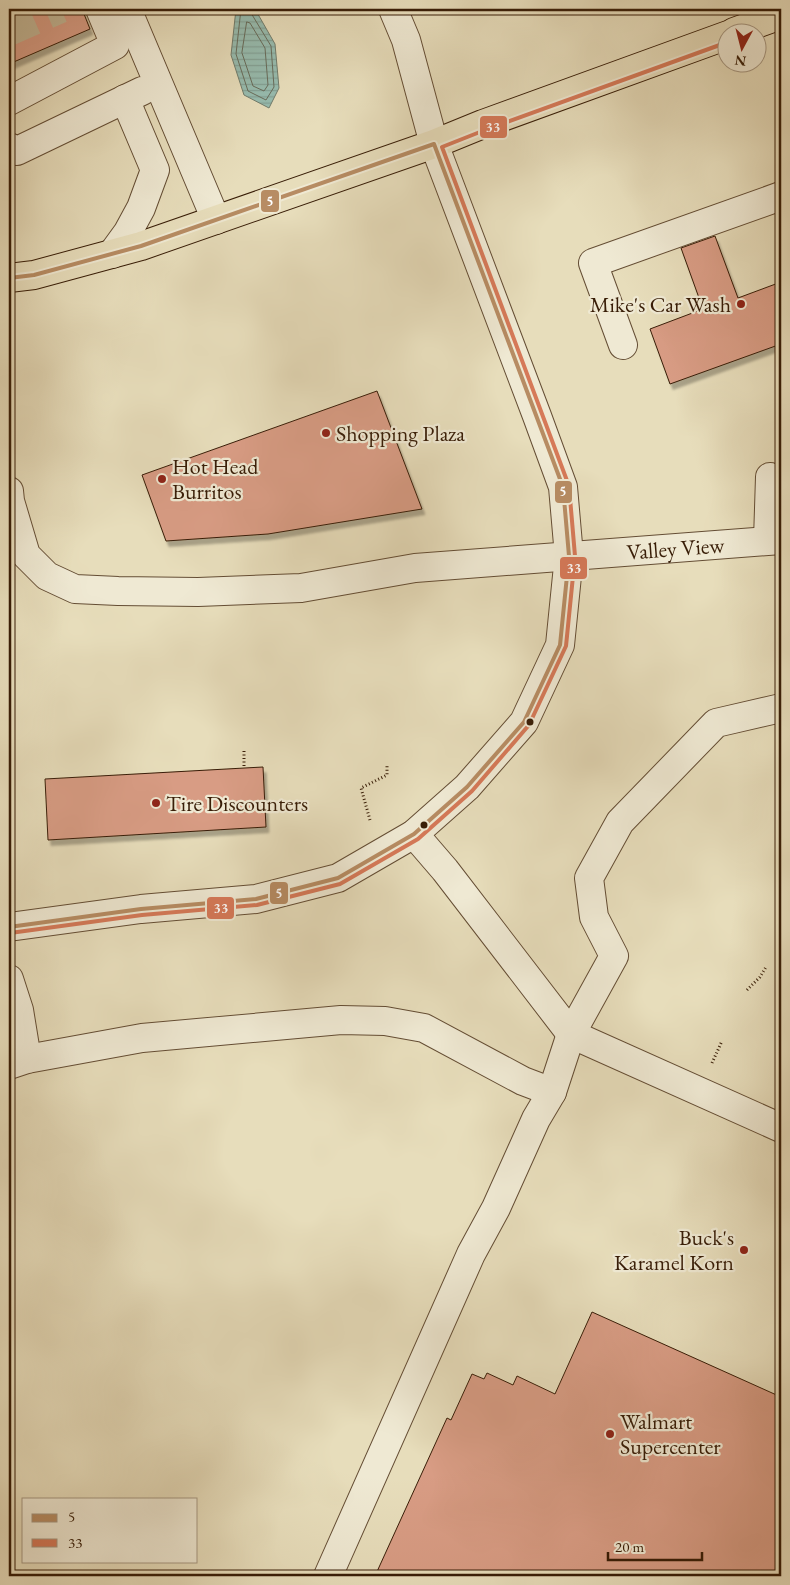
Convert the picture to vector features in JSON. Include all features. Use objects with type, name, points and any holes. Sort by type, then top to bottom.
[{"type":"main road","points":[[762,22],[781,15]]},
{"type":"main road","points":[[9,278],[34,275],[141,246],[434,144],[483,124],[718,39]]},
{"type":"street","points":[[9,101],[114,45],[100,9]]},
{"type":"street","points":[[126,9],[216,220]]},
{"type":"street","points":[[9,927],[141,909],[256,899],[338,878],[414,834],[467,787],[524,722],[560,644],[568,556],[563,487],[538,416],[434,144],[406,40],[393,9]]},
{"type":"street","points":[[9,147],[17,151],[157,84]]},
{"type":"street","points":[[112,254],[128,232],[141,208],[155,170],[126,99]]},
{"type":"street","points":[[622,345],[593,263],[781,196]]},
{"type":"street","points":[[770,477],[775,540]]},
{"type":"street","name":"Valley View","points":[[9,491],[10,501],[26,555],[47,576],[75,589],[198,592],[301,588],[415,568],[775,540]]},
{"type":"street","points":[[328,1576],[471,1254],[496,1208],[536,1119],[552,1092],[571,1034],[614,956],[594,917],[588,878],[620,822],[716,723],[781,708]]},
{"type":"street","points":[[414,834],[446,870],[571,1034],[781,1128]]},
{"type":"street","points":[[9,979],[19,1010],[18,1062],[142,1038],[341,1020],[384,1021],[424,1028],[523,1081],[552,1092]]},
{"type":"path","points":[[244,751],[244,768]]},
{"type":"path","points":[[370,820],[361,788],[387,774],[387,766]]},
{"type":"path","points":[[747,990],[760,977],[766,967]]},
{"type":"path","points":[[712,1063],[722,1041]]},
{"type":"water","points":[[236,9],[255,9],[275,44],[279,88],[269,108],[244,95],[231,55]]},
{"type":"building","points":[[9,9],[82,9],[90,29],[9,64]]},
{"type":"building","name":"Mike's Car Wash","points":[[715,236],[738,298],[781,282],[781,344],[670,384],[650,329],[703,309],[681,248]]},
{"type":"building","name":"Shopping Plaza","points":[[377,391],[422,509],[268,534],[166,541],[142,475]]},
{"type":"building","name":"Tire Discounters","points":[[263,767],[266,827],[48,840],[45,779]]},
{"type":"building","name":"Walmart Supercenter","points":[[592,1312],[781,1397],[781,1576],[375,1576],[447,1418],[451,1420],[472,1374],[484,1379],[487,1373],[513,1385],[517,1376],[555,1394]]},
{"type":"tunnel","points":[[9,32],[61,9]]},
{"type":"transit line","name":"33","points":[[10,933],[142,915],[257,905],[340,884],[418,839],[472,791],[529,725],[566,646],[575,556],[569,486],[442,147],[718,46]]},
{"type":"transit line","name":"5","points":[[9,278],[34,275],[141,246],[434,144],[563,487],[569,556],[560,645],[524,722],[467,787],[414,834],[338,878],[256,899],[141,909],[9,927]]},
{"type":"place","name":"Mike's Car Wash","points":[[741,304]]},
{"type":"place","name":"Shopping Plaza","points":[[326,433]]},
{"type":"place","name":"Hot Head Burritos","points":[[162,479]]},
{"type":"place","name":"Tire Discounters","points":[[156,803]]},
{"type":"place","name":"Buck's Karamel Korn","points":[[744,1250]]},
{"type":"place","name":"Walmart Supercenter","points":[[610,1434]]}]
